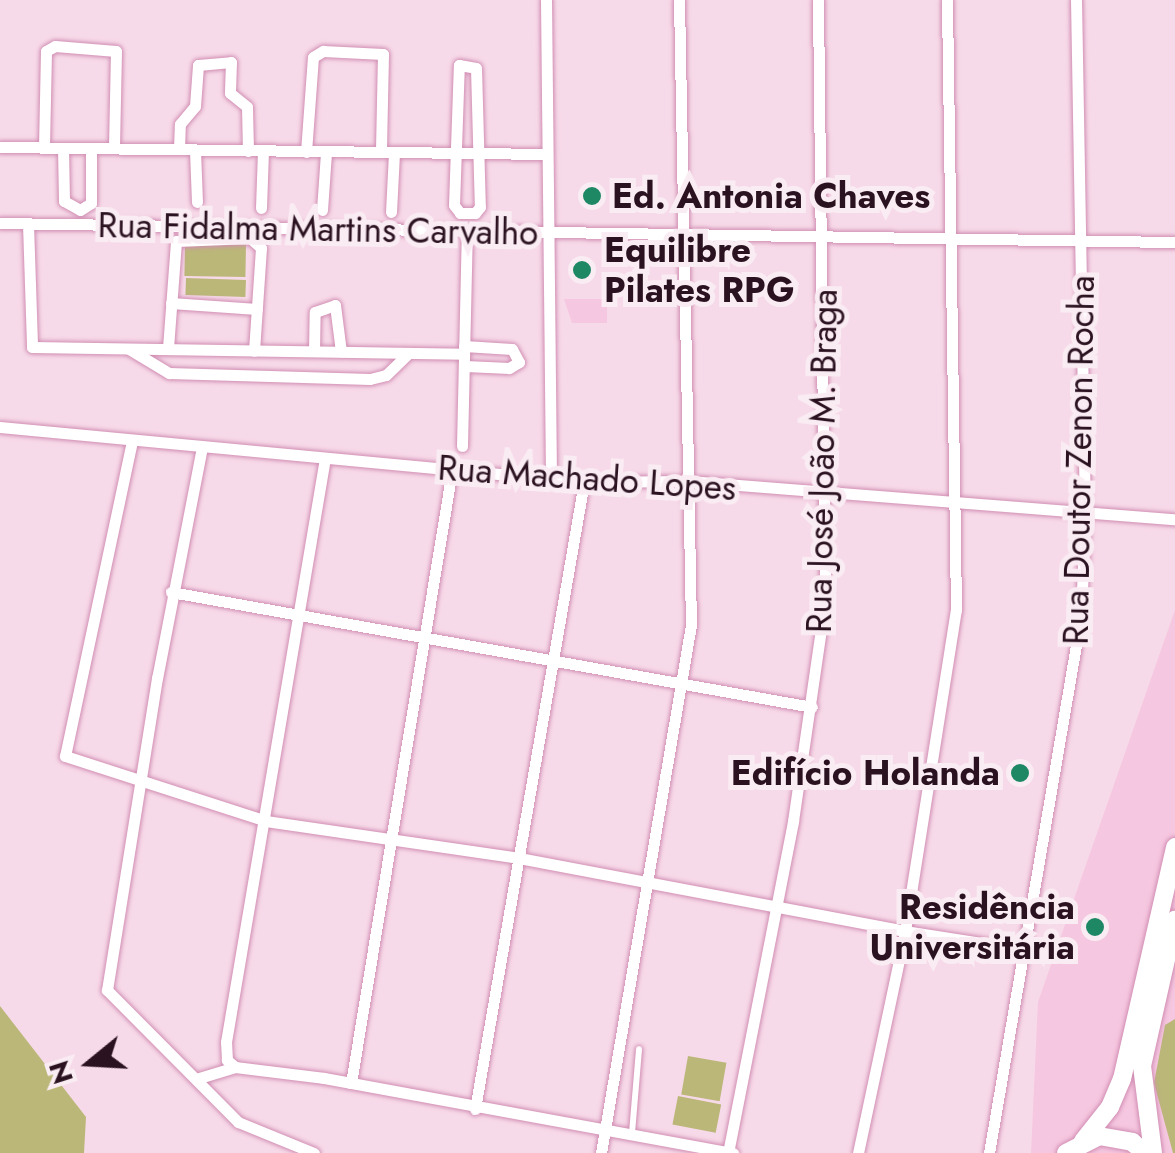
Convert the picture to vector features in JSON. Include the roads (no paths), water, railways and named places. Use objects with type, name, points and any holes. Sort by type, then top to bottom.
[{"type":"main road","points":[[1066,1153],[1084,1140],[1110,1107],[1122,1079],[1175,847]]},
{"type":"main road","points":[[1084,1140],[1116,1136],[1152,1151],[1142,1066],[1175,920]]},
{"type":"street","points":[[546,0],[551,477]]},
{"type":"street","points":[[601,1153],[691,625],[680,236],[680,0]]},
{"type":"street","name":"Rua José João M. Braga","points":[[730,1153],[812,707],[825,601],[828,496],[818,0]]},
{"type":"street","points":[[858,1153],[905,931],[956,610],[947,0]]},
{"type":"street","name":"Rua Doutor Zenon Rocha","points":[[990,1153],[1077,658],[1086,515],[1076,0]]},
{"type":"street","points":[[44,147],[46,51],[55,46],[116,50],[114,148]]},
{"type":"street","points":[[306,152],[313,57],[323,51],[382,54],[391,212]]},
{"type":"street","points":[[179,149],[180,124],[195,106],[198,66],[231,62],[231,96],[248,107],[248,151]]},
{"type":"street","points":[[459,65],[476,68],[479,155],[480,207],[464,213],[454,205],[459,65]]},
{"type":"street","points":[[0,146],[546,154]]},
{"type":"street","points":[[64,148],[65,204],[80,210],[90,204],[91,148]]},
{"type":"street","points":[[196,150],[197,202]]},
{"type":"street","points":[[261,208],[263,151]]},
{"type":"street","points":[[322,210],[326,153]]},
{"type":"street","points":[[63,186],[91,187]]},
{"type":"street","name":"Rua Fidalma Martins Carvalho","points":[[0,223],[680,236],[823,235],[951,243],[1175,242]]},
{"type":"street","points":[[28,224],[30,346],[464,355]]},
{"type":"street","points":[[462,446],[467,231]]},
{"type":"street","points":[[168,348],[176,241],[250,238],[260,244],[254,351]]},
{"type":"street","points":[[171,303],[257,308]]},
{"type":"street","points":[[314,351],[315,312],[335,304],[341,352]]},
{"type":"street","points":[[129,348],[169,374],[370,379],[386,375],[408,354]]},
{"type":"street","name":"Rua Machado Lopes","points":[[0,427],[584,482],[686,482],[828,496],[1175,519]]},
{"type":"street","points":[[132,441],[65,756],[266,820],[520,858],[775,908],[1026,950]]},
{"type":"street","points":[[202,447],[172,592],[120,893],[108,994],[199,1078],[246,1129],[314,1153]]},
{"type":"street","points":[[235,1066],[227,1060],[226,1042],[301,615],[324,458]]},
{"type":"street","points":[[351,1084],[452,470]]},
{"type":"street","points":[[475,1109],[584,482]]},
{"type":"street","points":[[172,592],[812,707]]},
{"type":"street","points":[[199,1078],[235,1066],[351,1084],[632,1139],[730,1153]]},
{"type":"lane","points":[[632,1139],[640,1050]]},
{"type":"place","name":"Ed. Antonia Chaves","points":[[592,196]]},
{"type":"place","name":"Equilibre Pilates RPG","points":[[582,270]]},
{"type":"place","name":"Edifício Holanda","points":[[1020,773]]},
{"type":"place","name":"Residência Universitária","points":[[1095,927]]}]
